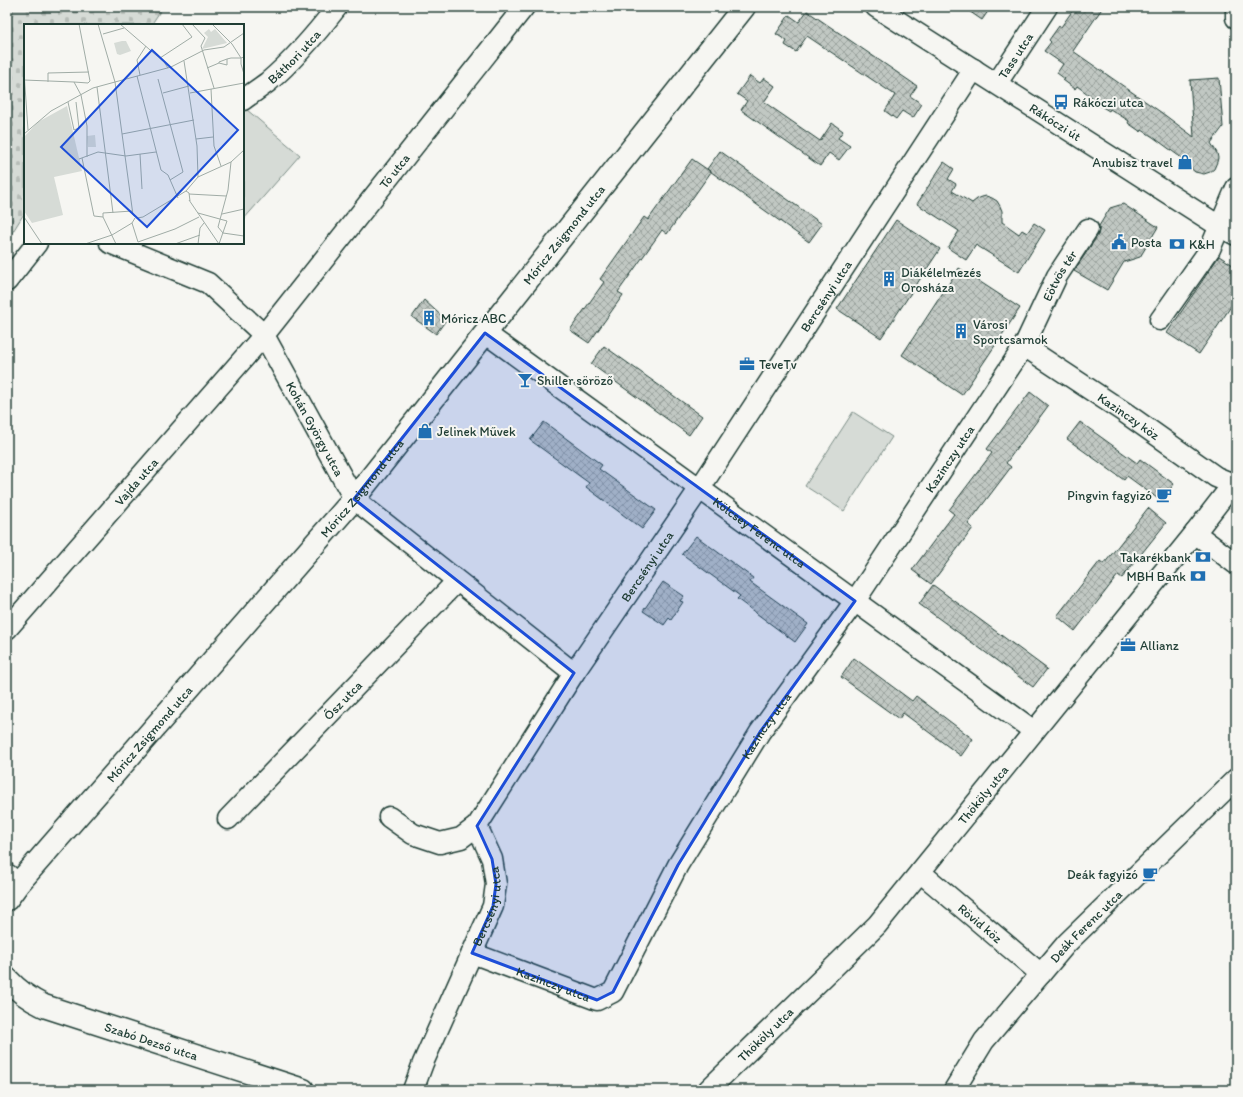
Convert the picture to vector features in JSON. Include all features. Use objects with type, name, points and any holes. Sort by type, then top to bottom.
[{"type":"main road","name":"Móricz Zsigmond utca","points":[[11,886],[354,499],[744,7]]},
{"type":"main road","name":"Szabó Dezső utca","points":[[7,980],[28,998],[44,1006],[303,1090]]},
{"type":"street","name":"Báthori utca","points":[[244,99],[267,83],[295,57],[337,7]]},
{"type":"street","name":"Tó utca","points":[[264,335],[524,7]]},
{"type":"street","name":"Rákóczi út","points":[[876,7],[1228,230]]},
{"type":"street","name":"Tass utca","points":[[997,83],[1047,7]]},
{"type":"street","points":[[1236,7],[1236,18]]},
{"type":"street","name":"Bercsényi utca","points":[[413,1090],[423,1063],[493,906],[496,884],[492,859],[477,826],[574,672],[700,488],[974,69]]},
{"type":"street","points":[[1160,320],[1210,249],[1228,230],[1236,188]]},
{"type":"street","name":"Eötvös tér","points":[[1024,346],[1057,276],[1088,229]]},
{"type":"street","points":[[7,281],[36,244]]},
{"type":"street","name":"Kohán György utca","points":[[112,244],[208,283],[264,335],[354,499],[574,672]]},
{"type":"street","name":"Kölcsey Ferenc utca","points":[[485,333],[1034,732]]},
{"type":"street","name":"Vajda utca","points":[[7,629],[264,335]]},
{"type":"street","name":"Kazinczy köz","points":[[1024,346],[1124,412],[1216,477],[1235,482]]},
{"type":"street","name":"Kazinczy utca","points":[[472,953],[597,1000],[613,992],[678,865],[760,732],[855,601],[1024,346]]},
{"type":"street","name":"Thököly utca","points":[[708,1090],[877,925],[1235,482]]},
{"type":"street","points":[[1195,533],[1236,564]]},
{"type":"street","name":"Ősz utca","points":[[228,819],[457,581]]},
{"type":"street","name":"Deák Ferenc utca","points":[[954,1090],[984,1041],[1067,943],[1236,779]]},
{"type":"street","points":[[389,817],[413,834],[440,843],[461,838],[477,826]]},
{"type":"street","name":"Rövid köz","points":[[920,872],[1041,974]]},
{"type":"highlighted area","points":[[485,333],[855,601],[760,732],[678,865],[613,992],[597,1000],[472,953],[493,906],[496,884],[492,859],[477,826],[574,673],[354,499]]},
{"type":"green space","points":[[7,7],[163,7],[152,24],[24,24],[24,214],[7,241]]},
{"type":"green space","points":[[246,109],[300,155],[244,219],[244,111]]},
{"type":"green space","points":[[853,412],[892,437],[844,511],[805,486]]},
{"type":"building","points":[[963,7],[991,7],[982,20]]},
{"type":"building","points":[[1075,7],[1103,7],[1073,51],[1194,137],[1190,80],[1219,78],[1223,127],[1211,143],[1217,153],[1218,158],[1214,169],[1204,174],[1195,172],[1189,167],[1187,162],[1153,137],[1142,130],[1141,132],[1128,123],[1129,121],[1110,109],[1109,111],[1094,102],[1096,100],[1077,86],[1075,89],[1063,80],[1065,79],[1057,73],[1063,64],[1044,51],[1051,42],[1049,40],[1059,26],[1061,27]]},
{"type":"building","points":[[807,11],[917,86],[910,96],[922,104],[913,118],[902,111],[896,119],[885,111],[895,95],[807,36],[796,52],[785,45],[787,41],[776,34],[789,15],[799,22]]},
{"type":"building","points":[[750,76],[760,83],[764,78],[775,86],[764,102],[820,141],[832,123],[843,131],[838,138],[850,146],[839,160],[829,153],[820,166],[741,110],[747,101],[737,94]]},
{"type":"building","points":[[720,151],[822,224],[809,242],[707,169]]},
{"type":"building","points":[[692,159],[711,172],[667,234],[662,230],[618,292],[623,295],[589,343],[570,330],[604,282],[600,279],[644,217],[648,220]]},
{"type":"building","points":[[944,162],[954,169],[948,179],[956,184],[952,191],[972,203],[977,199],[986,196],[997,201],[1002,211],[1002,222],[1019,234],[1022,230],[1027,233],[1034,223],[1045,230],[1019,272],[976,245],[966,260],[948,248],[959,231],[917,204]]},
{"type":"building","name":"Posta","points":[[1123,204],[1158,227],[1140,257],[1124,262],[1107,290],[1074,271],[1098,235],[1099,226],[1110,208]]},
{"type":"building","name":"Diákélelmezés Orosháza","points":[[896,220],[940,249],[881,338],[837,309]]},
{"type":"building","points":[[1219,256],[1236,267],[1236,299],[1199,354],[1167,333]]},
{"type":"building","name":"Városi Sportcsarnok","points":[[959,268],[1020,308],[962,395],[902,355]]},
{"type":"building","name":"Móricz ABC","points":[[424,300],[446,320],[436,334],[412,317]]},
{"type":"building","points":[[604,346],[702,416],[689,435],[591,364]]},
{"type":"building","points":[[1030,392],[1048,406],[1006,463],[1011,467],[968,524],[973,528],[931,584],[912,570],[954,514],[949,510],[992,453],[987,449]]},
{"type":"building","points":[[544,422],[602,465],[599,469],[656,510],[642,529],[586,487],[589,483],[530,440]]},
{"type":"building","points":[[1080,422],[1137,463],[1140,459],[1174,484],[1161,501],[1127,476],[1124,480],[1067,439]]},
{"type":"building","points":[[1148,508],[1166,523],[1122,578],[1118,575],[1075,631],[1057,616],[1100,561],[1104,564]]},
{"type":"building","points":[[696,536],[753,578],[750,582],[808,624],[795,642],[737,599],[740,596],[682,554]]},
{"type":"building","points":[[663,582],[684,596],[680,601],[683,602],[671,620],[669,618],[664,625],[643,611]]},
{"type":"building","points":[[933,585],[1047,669],[1033,687],[919,604]]},
{"type":"building","points":[[854,658],[912,701],[916,696],[973,739],[961,756],[903,713],[899,719],[841,677]]},
{"type":"place","name":"Rákóczi utca","points":[[1061,102]]},
{"type":"place","name":"Anubisz travel","points":[[1185,162]]},
{"type":"place","name":"Posta","points":[[1119,242]]},
{"type":"place","name":"K&H","points":[[1177,244]]},
{"type":"place","name":"Diákélelmezés Orosháza","points":[[889,279]]},
{"type":"place","name":"Móricz ABC","points":[[429,318]]},
{"type":"place","name":"Városi Sportcsarnok","points":[[961,331]]},
{"type":"place","name":"TeveTv","points":[[747,364]]},
{"type":"place","name":"Shiller söröző","points":[[525,380]]},
{"type":"place","name":"Jelinek Művek","points":[[425,431]]},
{"type":"place","name":"Pingvin fagyizó","points":[[1164,495]]},
{"type":"place","name":"Takarékbank","points":[[1203,557]]},
{"type":"place","name":"MBH Bank","points":[[1198,576]]},
{"type":"place","name":"Allianz","points":[[1128,645]]},
{"type":"place","name":"Deák fagyizó","points":[[1150,874]]}]
